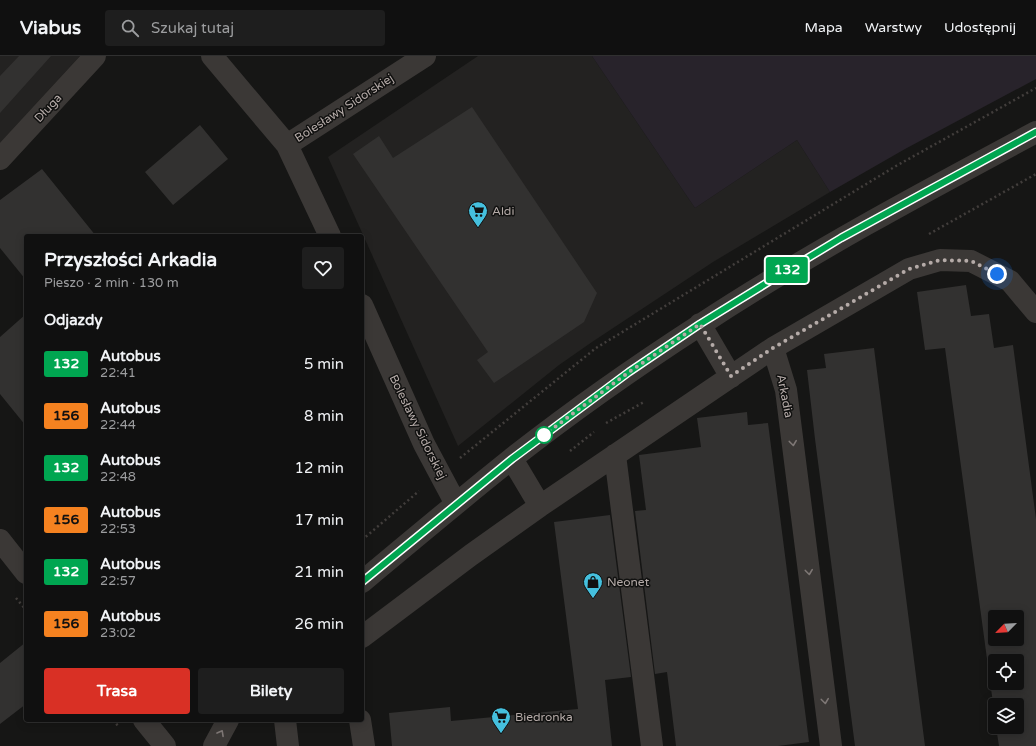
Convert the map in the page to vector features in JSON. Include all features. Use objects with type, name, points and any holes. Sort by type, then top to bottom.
[{"type":"street","name":"Długa","points":[[4,146],[95,56]]},
{"type":"street","points":[[212,56],[287,145]]},
{"type":"street","name":"Bolesławy Sidorskiej","points":[[329,234],[287,145],[425,56]]},
{"type":"street","points":[[364,580],[512,459],[629,372],[700,324],[841,238],[1036,132]]},
{"type":"street","points":[[364,635],[471,555],[540,506],[731,376],[773,348],[909,269],[940,260],[971,261],[1010,281],[1036,312]]},
{"type":"street","name":"Bolesławy Sidorskiej","points":[[364,309],[424,444],[456,504]]},
{"type":"street","points":[[700,324],[731,376]]},
{"type":"street","name":"Arkadia","points":[[773,348],[786,390],[831,746]]},
{"type":"street","points":[[615,455],[652,746]]},
{"type":"street","points":[[512,459],[540,506]]},
{"type":"street","points":[[0,540],[24,570]]},
{"type":"street","points":[[146,722],[165,746]]},
{"type":"street","points":[[214,746],[227,722]]},
{"type":"street","points":[[286,722],[288,746]]},
{"type":"street","points":[[360,722],[364,746]]},
{"type":"shaded area","points":[[0,56],[80,56],[0,143]]},
{"type":"shaded area","points":[[478,56],[592,56],[695,208],[797,140],[830,192],[713,262],[592,342],[559,365],[458,446],[364,237],[364,234],[363,234],[328,157]]},
{"type":"shaded area","points":[[592,56],[1036,56],[1036,79],[905,149],[830,192],[797,140],[695,208]]},
{"type":"building","points":[[19,56],[51,56],[0,113],[0,76]]},
{"type":"building","name":"Aldi","points":[[472,107],[597,293],[584,322],[494,383],[477,360],[488,352],[353,154],[379,136],[393,158]]},
{"type":"building","points":[[200,125],[228,159],[173,205],[145,172]]},
{"type":"building","points":[[42,169],[94,234],[24,234],[24,278],[0,248],[0,200]]},
{"type":"building","points":[[966,285],[971,316],[989,314],[994,348],[1013,345],[1036,519],[1036,746],[999,746],[997,734],[1024,734],[1024,698],[992,698],[991,690],[1024,690],[1024,654],[988,654],[988,666],[945,348],[925,350],[917,292]]},
{"type":"building","points":[[24,316],[24,424],[0,394],[0,337]]},
{"type":"building","points":[[874,348],[925,746],[855,746],[815,439],[807,370],[826,368],[824,354]]},
{"type":"building","points":[[747,412],[748,425],[768,423],[809,742],[778,746],[676,746],[667,672],[655,674],[635,511],[646,510],[639,455],[701,447],[697,418]]},
{"type":"building","points":[[610,515],[631,677],[605,680],[612,746],[392,746],[389,713],[450,707],[451,721],[578,709],[554,522]]},
{"type":"building","points":[[24,644],[24,706],[0,724],[0,663]]},
{"type":"bus line","name":"132","points":[[364,580],[512,459],[629,372],[700,324],[841,238],[1036,132]]},
{"type":"place","name":"Aldi","points":[[478,228]]},
{"type":"place","name":"Neonet","points":[[593,599]]},
{"type":"place","name":"Biedronka","points":[[501,734]]},
{"type":"route","points":[[544,435],[629,372],[700,324],[731,376],[773,348],[909,269],[940,260],[971,261],[997,274]]}]
